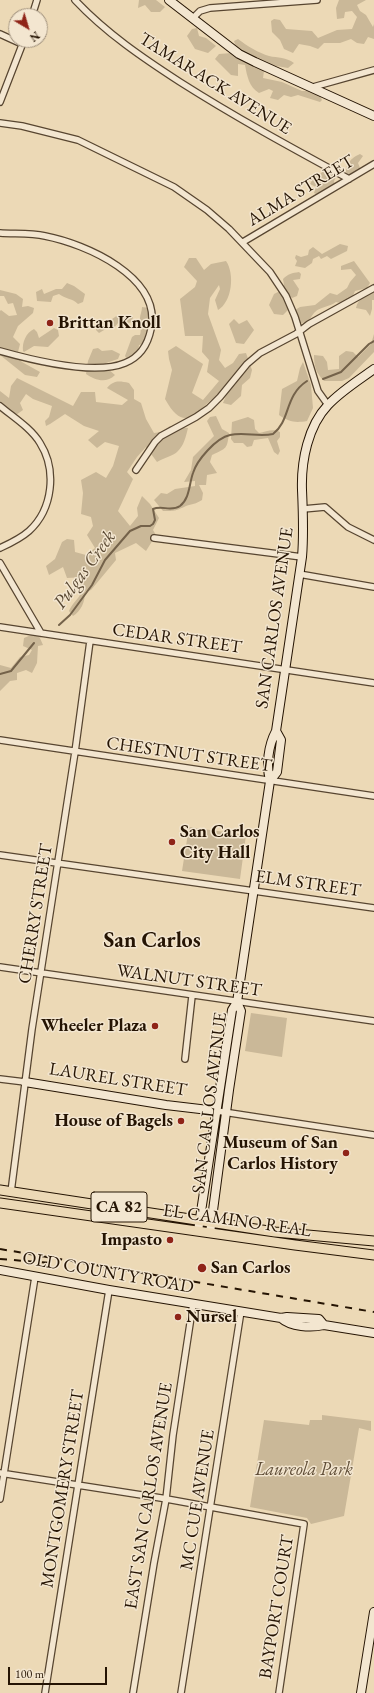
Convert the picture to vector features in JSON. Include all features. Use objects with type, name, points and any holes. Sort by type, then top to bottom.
[{"type":"main road","points":[[169,0],[239,54],[374,116]]},
{"type":"main road","name":"SAN CARLOS AVENUE","points":[[198,1231],[198,1221],[217,1111],[232,1010],[237,1002],[270,781],[267,770],[272,739],[276,731],[302,557],[304,534],[303,466],[315,424],[328,405],[374,369]]},
{"type":"main road","name":"SAN CARLOS AVENUE","points":[[210,1233],[241,1011],[237,1002]]},
{"type":"main road","name":"LAUREL STREET","points":[[25,1082],[166,1105],[217,1111]]},
{"type":"main road","name":"EL CAMINO REAL","points":[[0,1190],[150,1212],[198,1221],[300,1235],[332,1236],[374,1241]]},
{"type":"main road","points":[[4,1203],[11,1192]]},
{"type":"main road","name":"EL CAMINO REAL","points":[[4,1203],[374,1255]]},
{"type":"main road","name":"OLD COUNTY ROAD","points":[[0,1270],[109,1290],[281,1318],[285,1322],[296,1325],[316,1327],[324,1325],[374,1334]]},
{"type":"main road","points":[[361,1693],[374,1612]]},
{"type":"street","name":"TAMARACK AVENUE","points":[[75,0],[136,54],[222,109],[349,179]]},
{"type":"street","points":[[193,18],[200,11],[210,8],[317,0]]},
{"type":"street","points":[[0,102],[21,48]]},
{"type":"street","points":[[313,87],[374,70]]},
{"type":"street","points":[[0,123],[22,126],[78,140],[134,166],[174,187],[207,210],[242,242],[270,272],[282,290],[300,331],[318,391],[328,405]]},
{"type":"street","name":"ALMA STREET","points":[[242,242],[374,164]]},
{"type":"street","points":[[0,233],[45,236],[69,242],[103,256],[132,277],[141,288],[150,303],[153,320],[149,340],[141,352],[126,363],[114,366],[101,367],[63,365],[29,360],[0,350]]},
{"type":"street","points":[[136,470],[155,442],[161,436],[196,417],[209,408],[247,364],[260,353],[374,288]]},
{"type":"street","points":[[0,406],[33,434],[40,443],[48,459],[51,479],[49,494],[44,510],[30,530],[18,540],[0,548]]},
{"type":"street","points":[[303,509],[325,507],[348,528],[374,540]]},
{"type":"street","points":[[154,538],[302,557]]},
{"type":"street","points":[[0,563],[41,633]]},
{"type":"street","points":[[299,574],[374,587]]},
{"type":"street","name":"CEDAR STREET","points":[[0,627],[374,683]]},
{"type":"street","name":"CHERRY STREET","points":[[11,1192],[25,1082],[75,752],[90,641]]},
{"type":"street","name":"CHESTNUT STREET","points":[[0,740],[374,796]]},
{"type":"street","name":"ELM STREET","points":[[0,855],[374,908]]},
{"type":"street","name":"WALNUT STREET","points":[[0,967],[42,972],[192,996],[374,1021]]},
{"type":"street","points":[[185,1059],[192,996]]},
{"type":"street","name":"LAUREL STREET","points":[[0,1079],[25,1082]]},
{"type":"street","name":"LAUREL STREET","points":[[217,1111],[374,1135]]},
{"type":"street","points":[[0,1498],[2,1473],[35,1277]]},
{"type":"street","name":"MONTGOMERY STREET","points":[[44,1693],[109,1290]]},
{"type":"street","name":"EAST SAN CARLOS AVENUE","points":[[133,1693],[166,1499],[175,1421],[193,1304]]},
{"type":"street","name":"MC CUE AVENUE","points":[[181,1693],[241,1312]]},
{"type":"street","points":[[2,1473],[211,1507]]},
{"type":"street","name":"BAYPORT COURT","points":[[211,1507],[304,1524],[279,1693]]},
{"type":"green space","points":[[139,0],[156,0],[165,7],[160,12],[151,12],[145,5],[138,8]]},
{"type":"green space","points":[[339,0],[366,0],[357,5],[360,11],[366,15],[373,27],[374,24],[374,39],[368,37],[364,44],[357,43],[351,39],[340,43],[324,43],[318,49],[299,44],[293,53],[284,49],[280,40],[272,32],[271,21],[274,19],[280,20],[286,29],[312,31],[318,38],[337,30],[352,29],[357,17],[352,11],[345,12],[344,18],[337,19],[336,8]]},
{"type":"green space","points":[[197,28],[199,36],[206,38],[216,46],[208,53],[195,49],[187,36],[192,29]]},
{"type":"green space","points":[[238,39],[261,53],[285,59],[294,63],[288,68],[265,64],[263,78],[282,82],[302,91],[310,91],[320,96],[322,100],[320,102],[298,95],[291,97],[284,95],[278,100],[270,98],[273,91],[269,89],[259,93],[251,84],[245,65],[238,64],[238,76],[231,75],[215,59],[219,54],[232,53],[236,47],[234,41]]},
{"type":"green space","points":[[360,154],[363,156],[358,163],[360,168],[359,174],[355,177],[347,175],[347,165],[354,157]]},
{"type":"green space","points":[[325,170],[337,175],[334,181],[335,186],[316,194],[314,193],[316,187],[310,184],[313,179]]},
{"type":"green space","points":[[340,244],[348,246],[347,251],[331,259],[327,256],[321,259],[319,256],[313,259],[312,263],[305,268],[295,266],[297,261],[295,258],[296,255],[301,257],[308,255],[309,250],[313,247],[322,254]]},
{"type":"green space","points":[[189,258],[196,258],[204,270],[211,264],[226,261],[231,273],[231,287],[229,294],[223,306],[218,310],[215,300],[220,289],[219,285],[210,298],[208,314],[221,350],[219,360],[225,368],[233,363],[239,354],[246,353],[252,370],[250,378],[242,385],[241,396],[231,405],[223,403],[227,393],[210,401],[196,414],[189,417],[182,417],[174,412],[165,399],[172,370],[168,351],[176,346],[203,364],[192,393],[203,400],[219,381],[207,372],[209,360],[202,352],[203,336],[185,336],[180,299],[195,287],[197,281],[184,267]]},
{"type":"green space","points":[[354,261],[370,283],[367,288],[355,291],[349,305],[336,302],[317,310],[308,321],[300,323],[295,310],[300,307],[315,305],[330,293],[337,295],[347,288],[356,275],[351,269],[341,270],[341,266]]},
{"type":"green space","points":[[299,272],[301,274],[300,279],[293,280],[299,289],[297,296],[292,298],[288,295],[283,299],[288,310],[283,315],[274,314],[269,305],[274,294],[284,285],[283,279],[285,277]]},
{"type":"green space","points":[[67,283],[85,294],[83,302],[78,304],[59,294],[53,296],[51,302],[37,301],[36,292],[42,289],[44,294],[56,289],[62,289]]},
{"type":"green space","points":[[0,290],[16,294],[23,299],[22,307],[28,306],[34,308],[33,313],[18,326],[13,337],[20,344],[18,352],[12,351],[22,362],[40,372],[37,377],[25,375],[0,355],[0,311],[1,310],[9,316],[17,315],[13,303],[8,304],[4,296],[0,296]]},
{"type":"green space","points":[[374,292],[374,300],[372,300],[370,316],[366,310],[356,308],[360,300]]},
{"type":"green space","points":[[142,307],[149,308],[150,325],[147,330],[148,339],[144,344],[139,345],[138,353],[127,359],[125,356],[132,337],[135,335],[140,335]]},
{"type":"green space","points":[[118,315],[133,317],[132,322],[123,324],[118,323],[114,328],[111,326],[99,333],[96,330],[96,326],[109,321]]},
{"type":"green space","points":[[234,319],[239,324],[247,320],[254,330],[244,344],[236,343],[229,324]]},
{"type":"green space","points":[[54,328],[58,330],[59,336],[48,347],[34,346],[24,352],[23,351],[25,338],[31,331],[34,329],[39,338]]},
{"type":"green space","points":[[374,334],[374,352],[349,378],[342,381],[324,381],[321,378],[314,363],[314,355],[323,356],[327,362],[328,370],[339,369],[339,356],[346,351],[353,352],[358,357],[371,344]]},
{"type":"green space","points":[[98,348],[102,351],[112,350],[120,354],[118,359],[106,363],[108,369],[115,375],[112,378],[100,380],[86,374],[88,361],[93,349]]},
{"type":"green space","points":[[303,362],[311,385],[313,408],[307,421],[299,422],[286,419],[279,415],[282,389],[297,381]]},
{"type":"green space","points":[[17,378],[73,406],[81,392],[95,392],[96,402],[122,405],[128,400],[107,388],[117,382],[129,383],[134,390],[134,399],[141,403],[146,419],[154,433],[161,432],[170,426],[188,428],[183,444],[175,453],[157,462],[146,447],[127,472],[133,479],[118,511],[130,526],[138,516],[137,508],[142,496],[150,504],[159,518],[153,530],[156,535],[146,551],[136,543],[115,553],[116,560],[91,590],[85,592],[82,606],[73,616],[69,611],[81,594],[82,591],[79,586],[85,577],[67,578],[63,567],[49,575],[46,566],[55,559],[62,542],[67,539],[74,540],[75,552],[86,555],[95,548],[87,535],[93,526],[91,517],[81,514],[83,493],[81,480],[96,472],[106,478],[113,466],[119,446],[105,442],[97,448],[88,440],[99,431],[84,426],[65,414],[46,426],[45,421],[49,417],[52,406],[33,399],[26,394],[20,403],[23,410],[16,415],[0,403],[0,391],[9,398],[11,386]]},
{"type":"green space","points":[[216,416],[222,429],[229,433],[227,445],[221,451],[212,455],[210,462],[217,473],[207,475],[206,485],[199,485],[203,493],[202,500],[175,510],[163,511],[154,500],[161,493],[167,494],[175,489],[195,486],[195,481],[184,482],[191,470],[193,457],[214,436],[207,421],[210,417]]},
{"type":"green space","points":[[248,417],[254,420],[255,429],[259,433],[272,430],[280,432],[280,437],[277,441],[280,451],[278,455],[274,452],[268,438],[254,440],[252,446],[247,447],[243,443],[234,443],[231,439],[232,422]]},
{"type":"green space","points":[[31,635],[39,636],[43,645],[38,646],[37,663],[32,673],[26,670],[17,673],[17,680],[10,681],[0,691],[0,665],[11,668],[20,657],[29,655],[32,650],[23,646],[24,638]]},
{"type":"green space","points":[[189,827],[246,835],[240,879],[182,871]]},
{"type":"green space","points":[[251,1013],[287,1018],[282,1057],[245,1051]]},
{"type":"green space","name":"Laureola Park","points":[[322,1415],[371,1421],[371,1431],[359,1428],[344,1516],[311,1524],[307,1518],[250,1507],[264,1420],[309,1425],[310,1420],[322,1420]]},
{"type":"waterway","name":"Pulgas Creek","points":[[323,379],[341,372],[369,344],[374,341]]},
{"type":"waterway","name":"Pulgas Creek","points":[[59,625],[70,615],[92,585],[105,560],[130,531],[141,526],[150,526],[153,524],[155,520],[153,509],[177,508],[183,503],[186,499],[198,462],[213,445],[219,440],[230,435],[273,434],[283,422],[295,394],[307,381]]},
{"type":"waterway","name":"Pulgas Creek","points":[[0,674],[11,671],[34,643]]},
{"type":"railway","points":[[0,1249],[374,1312]]},
{"type":"railway","points":[[0,1259],[51,1263]]},
{"type":"place","name":"Brittan Knoll","points":[[50,323]]},
{"type":"place","name":"San Carlos City Hall","points":[[172,842]]},
{"type":"place","name":"Wheeler Plaza","points":[[155,1026]]},
{"type":"place","name":"House of Bagels","points":[[181,1121]]},
{"type":"place","name":"Museum of San Carlos History","points":[[346,1153]]},
{"type":"place","name":"Impasto","points":[[170,1240]]},
{"type":"place","name":"San Carlos","points":[[202,1268]]},
{"type":"place","name":"Nursel","points":[[178,1317]]},
{"type":"district","name":"San Carlos","points":[[152,941]]}]
